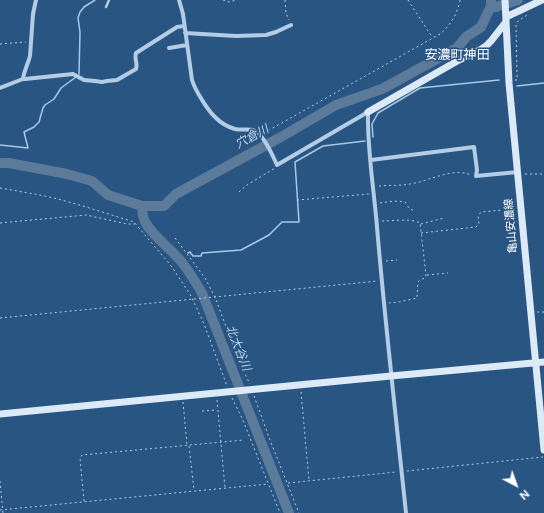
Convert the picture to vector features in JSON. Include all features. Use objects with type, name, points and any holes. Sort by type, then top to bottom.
[{"type":"street","points":[[23,78],[30,56],[33,14],[36,0]]},
{"type":"street","points":[[179,0],[183,14],[193,84],[214,117],[231,128],[252,129],[261,136],[278,165],[459,60],[480,50],[491,41],[506,17],[542,0]]},
{"type":"street","name":"亀山安濃線","points":[[504,0],[509,80],[544,450]]},
{"type":"street","points":[[185,33],[241,36],[266,35],[291,25]]},
{"type":"street","points":[[0,88],[23,78],[73,74],[84,80],[101,82],[117,80],[136,69],[136,52],[177,27],[184,26]]},
{"type":"street","points":[[169,48],[187,45]]},
{"type":"street","points":[[368,112],[370,160],[406,513]]},
{"type":"street","points":[[370,160],[474,147],[476,176],[518,173]]},
{"type":"street","points":[[0,414],[301,384],[544,362]]},
{"type":"lane","points":[[106,7],[109,0]]},
{"type":"path","points":[[223,0],[229,2],[237,0]]},
{"type":"path","points":[[286,0],[286,13],[291,25]]},
{"type":"path","points":[[408,0],[433,38]]},
{"type":"path","points":[[261,136],[433,38],[444,30],[450,22],[457,11],[460,0]]},
{"type":"path","points":[[509,80],[517,80],[516,23],[533,11]]},
{"type":"path","points":[[0,44],[31,42]]},
{"type":"path","points":[[239,192],[247,185],[274,170],[278,165]]},
{"type":"path","points":[[373,187],[410,184],[448,174],[464,173],[476,176]]},
{"type":"path","points":[[518,173],[535,175],[544,174]]},
{"type":"path","points":[[0,188],[58,199],[132,221],[135,224],[172,267],[193,300],[280,513]]},
{"type":"path","points":[[297,200],[374,193]]},
{"type":"path","points":[[375,203],[394,201],[404,202],[414,211]]},
{"type":"path","points":[[421,232],[476,227],[479,224],[478,216],[480,212],[521,208]]},
{"type":"path","points":[[0,223],[86,215],[127,224],[135,224]]},
{"type":"path","points":[[420,225],[444,218]]},
{"type":"path","points":[[377,221],[417,221],[420,223],[426,275]]},
{"type":"path","points":[[175,238],[205,278],[215,297],[299,513]]},
{"type":"path","points":[[380,261],[397,260]]},
{"type":"path","points":[[384,304],[417,298],[418,282],[425,278],[426,275],[448,273]]},
{"type":"path","points":[[0,318],[382,281]]},
{"type":"path","points":[[301,384],[309,481]]},
{"type":"path","points":[[217,393],[225,488]]},
{"type":"path","points":[[182,396],[194,491]]},
{"type":"path","points":[[202,411],[218,410]]},
{"type":"path","points":[[84,501],[80,456],[244,440]]},
{"type":"path","points":[[287,483],[544,456]]},
{"type":"path","points":[[0,480],[3,513]]},
{"type":"path","points":[[0,510],[268,484]]},
{"type":"waterway","points":[[79,74],[80,32],[78,18],[84,7],[95,0]]},
{"type":"waterway","name":"穴倉川","points":[[0,163],[9,163],[67,174],[92,181],[108,195],[142,206],[164,206],[176,194],[281,137],[336,105],[382,89],[457,48],[466,37],[481,27],[491,6],[491,0]]},
{"type":"waterway","points":[[491,6],[496,7],[518,0]]},
{"type":"waterway","points":[[0,145],[28,148],[24,132],[34,127],[39,122],[45,105],[54,99],[61,88],[76,77]]},
{"type":"waterway","points":[[373,137],[372,124],[378,113],[420,88],[499,80]]},
{"type":"waterway","points":[[517,86],[544,83]]},
{"type":"waterway","points":[[188,253],[190,252],[193,256],[201,256],[202,253],[241,250],[269,235],[282,222],[299,222],[295,162],[323,146],[365,141]]},
{"type":"waterway","name":"北大谷川","points":[[142,206],[146,224],[182,263],[202,293],[289,513]]},
{"type":"district","name":"安濃町神田","points":[[457,55]]}]
